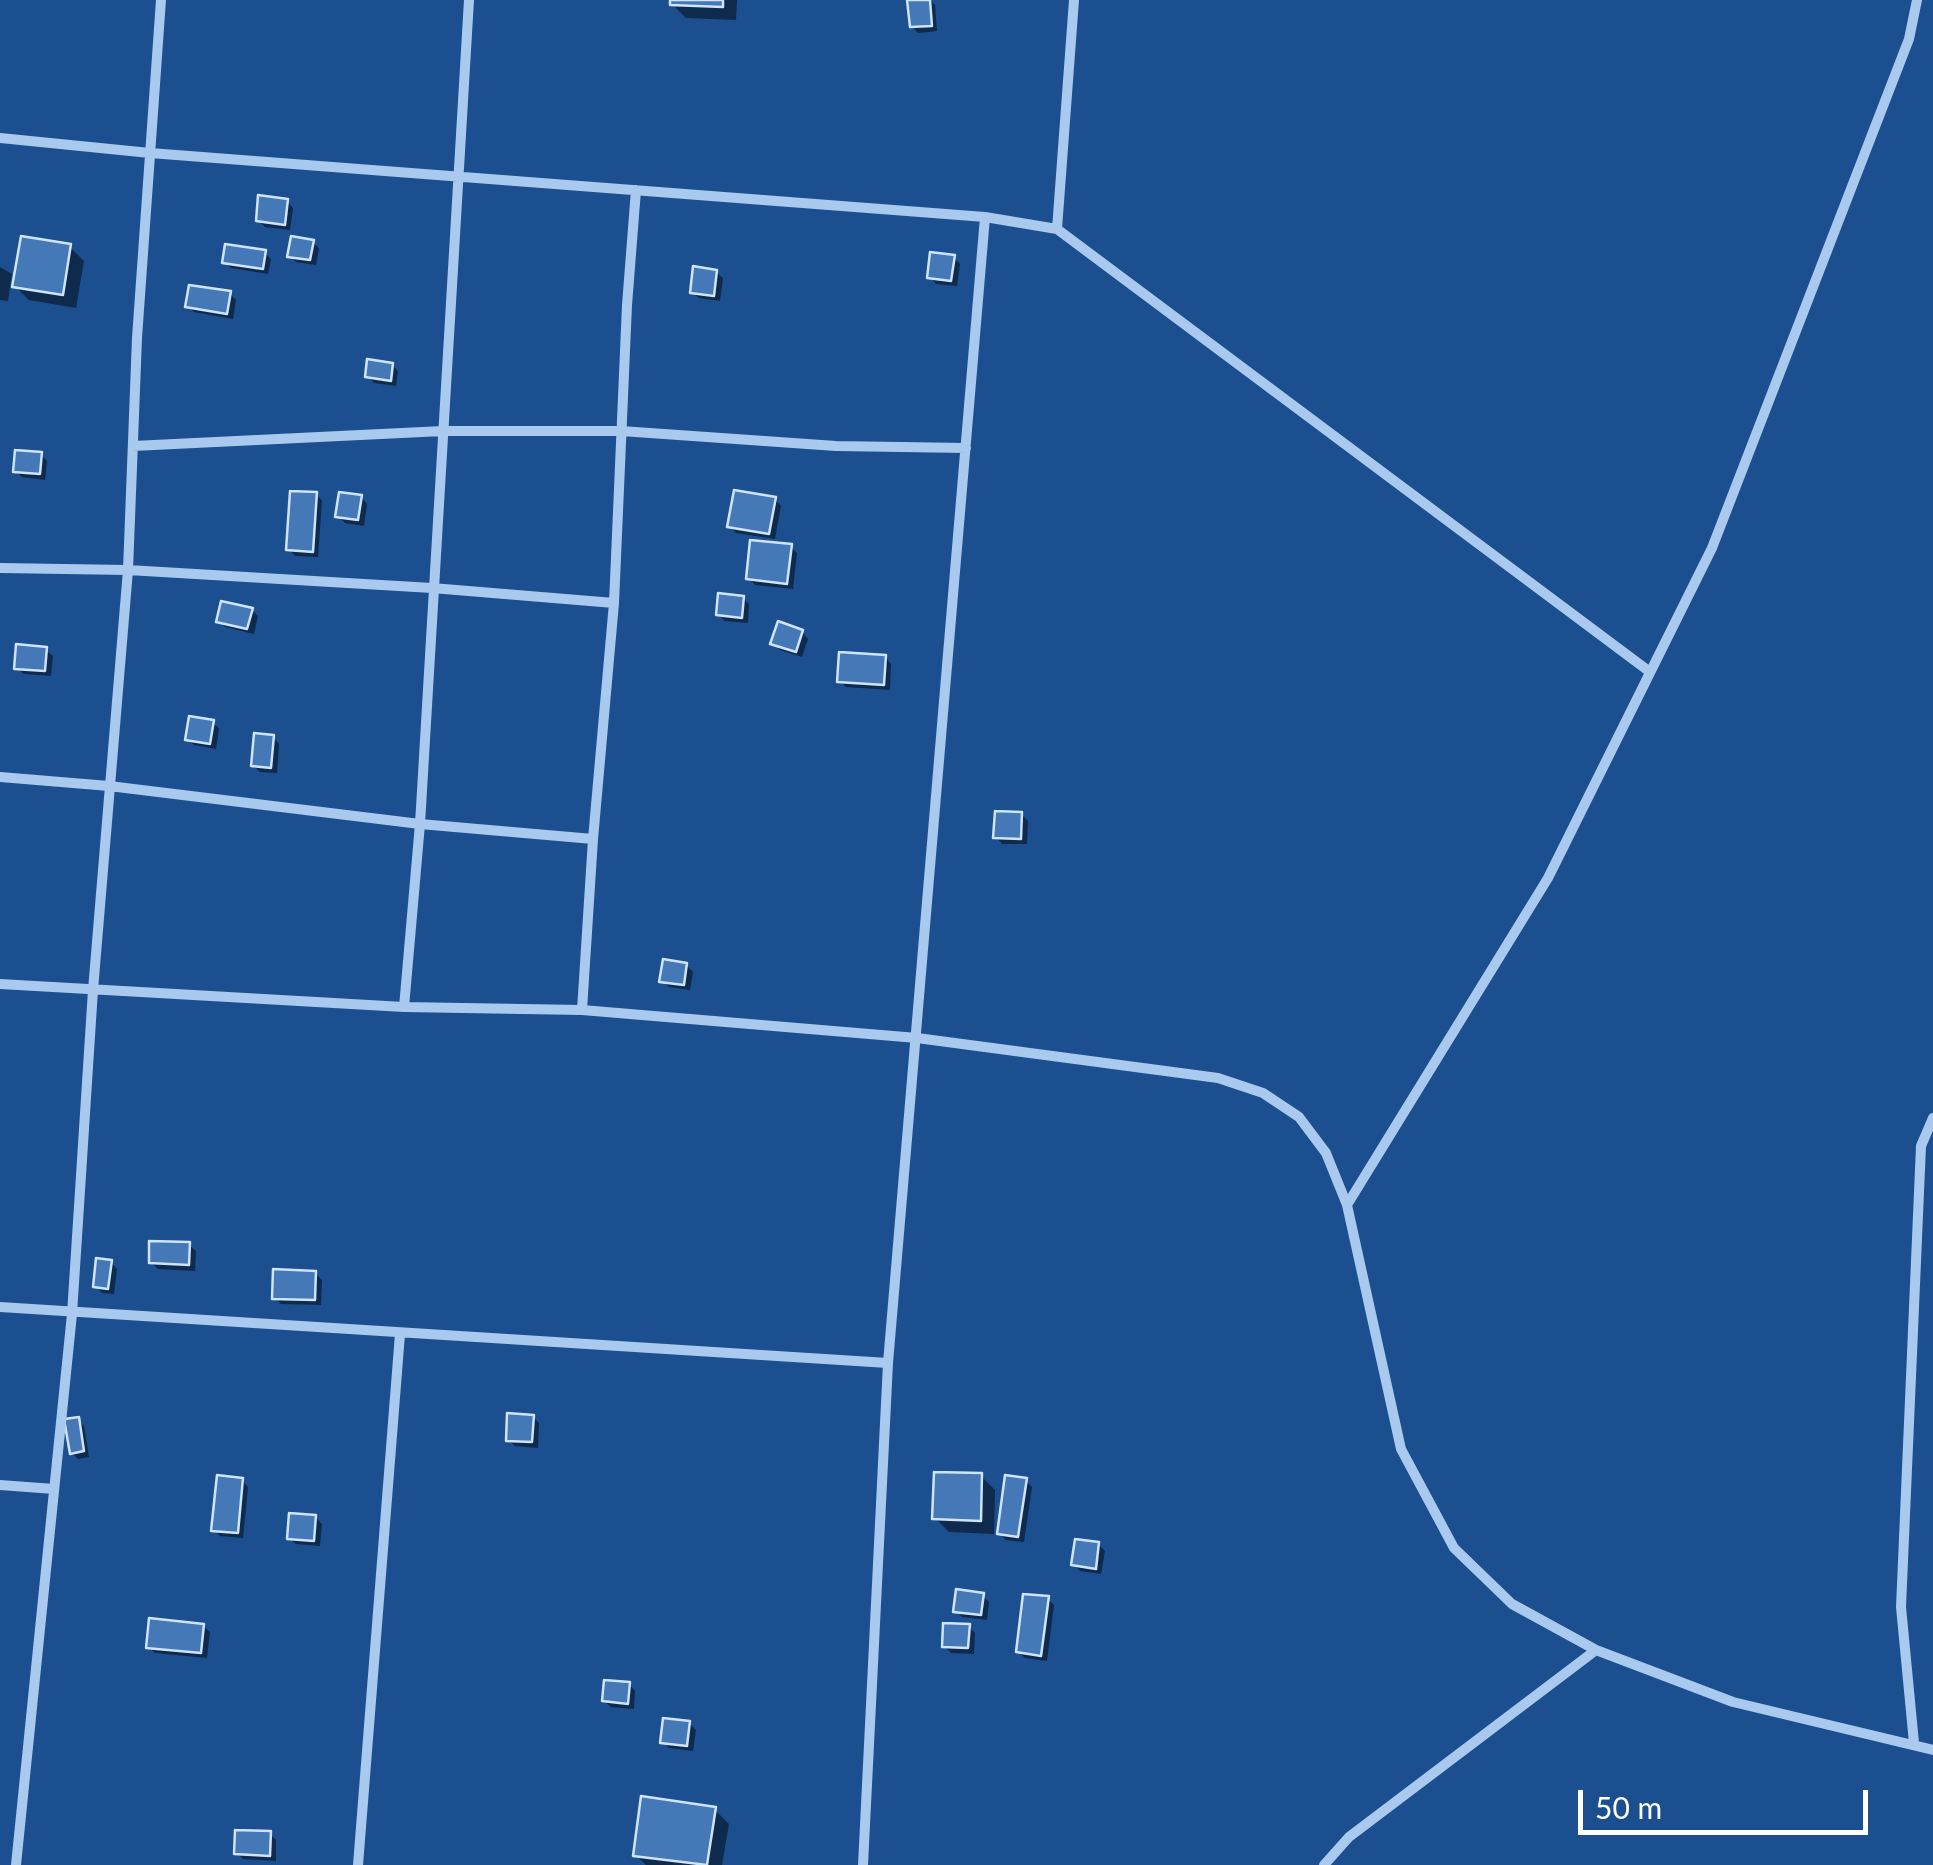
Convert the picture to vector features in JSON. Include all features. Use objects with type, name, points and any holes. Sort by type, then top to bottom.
[{"type":"street","points":[[16,1865],[72,1314],[92,990],[128,570],[161,0]]},
{"type":"street","points":[[404,1006],[420,824],[468,0]]},
{"type":"street","points":[[1057,228],[1074,0]]},
{"type":"street","points":[[1347,1205],[1548,878],[1712,548],[1909,40],[1917,0]]},
{"type":"street","points":[[0,138],[985,217],[1057,228],[1650,672]]},
{"type":"street","points":[[582,1010],[614,603],[636,190]]},
{"type":"street","points":[[863,1865],[888,1363],[985,217]]},
{"type":"street","points":[[133,446],[443,431],[621,431],[836,446],[966,448]]},
{"type":"street","points":[[0,568],[128,570],[614,603]]},
{"type":"street","points":[[0,778],[109,786],[420,824],[593,839]]},
{"type":"street","points":[[0,984],[404,1006],[582,1010],[917,1038],[1218,1078],[1263,1093],[1298,1117],[1326,1153],[1347,1205],[1401,1449],[1454,1548],[1512,1604],[1596,1650],[1733,1702],[1933,1750]]},
{"type":"street","points":[[1914,1743],[1901,1607],[1921,1146],[1933,1118]]},
{"type":"street","points":[[0,1308],[888,1363]]},
{"type":"street","points":[[358,1865],[400,1334]]},
{"type":"street","points":[[0,1486],[54,1489]]},
{"type":"street","points":[[1324,1865],[1349,1837],[1596,1650]]},
{"type":"building","points":[[670,0],[723,0],[723,7],[670,5]]},
{"type":"building","points":[[907,0],[930,0],[932,26],[910,27]]},
{"type":"building","points":[[258,195],[288,199],[285,225],[256,221]]},
{"type":"building","points":[[21,236],[71,244],[63,295],[12,287]]},
{"type":"building","points":[[291,236],[314,240],[310,260],[287,257]]},
{"type":"building","points":[[225,244],[266,250],[263,269],[222,263]]},
{"type":"building","points":[[930,252],[955,255],[951,281],[927,278]]},
{"type":"building","points":[[693,266],[717,270],[714,296],[690,293]]},
{"type":"building","points":[[189,285],[231,291],[227,314],[185,307]]},
{"type":"building","points":[[367,359],[393,363],[391,381],[365,377]]},
{"type":"building","points":[[15,450],[42,452],[40,474],[13,472]]},
{"type":"building","points":[[734,490],[776,497],[769,534],[727,527]]},
{"type":"building","points":[[290,491],[317,492],[313,552],[286,550]]},
{"type":"building","points":[[339,492],[362,495],[358,520],[335,517]]},
{"type":"building","points":[[750,540],[792,544],[787,584],[746,579]]},
{"type":"building","points":[[718,593],[744,596],[742,618],[716,615]]},
{"type":"building","points":[[221,601],[253,608],[247,629],[216,622]]},
{"type":"building","points":[[778,621],[803,630],[796,652],[770,644]]},
{"type":"building","points":[[16,644],[47,647],[45,671],[14,669]]},
{"type":"building","points":[[839,652],[886,655],[884,685],[837,682]]},
{"type":"building","points":[[189,716],[214,720],[210,744],[185,740]]},
{"type":"building","points":[[254,733],[274,735],[271,768],[251,766]]},
{"type":"building","points":[[995,811],[1022,812],[1021,839],[993,838]]},
{"type":"building","points":[[663,959],[687,963],[684,985],[659,982]]},
{"type":"building","points":[[149,1241],[190,1242],[189,1265],[149,1263]]},
{"type":"building","points":[[96,1258],[112,1260],[108,1289],[93,1287]]},
{"type":"building","points":[[273,1269],[316,1271],[315,1300],[272,1299]]},
{"type":"building","points":[[507,1413],[534,1415],[532,1442],[506,1441]]},
{"type":"building","points":[[79,1417],[84,1451],[70,1454],[64,1419]]},
{"type":"building","points":[[934,1472],[982,1473],[981,1521],[932,1519]]},
{"type":"building","points":[[217,1475],[243,1478],[238,1533],[211,1531]]},
{"type":"building","points":[[1005,1475],[1027,1478],[1018,1537],[997,1534]]},
{"type":"building","points":[[289,1513],[316,1515],[314,1541],[287,1539]]},
{"type":"building","points":[[1075,1539],[1099,1542],[1096,1569],[1071,1565]]},
{"type":"building","points":[[956,1589],[984,1593],[981,1615],[953,1612]]},
{"type":"building","points":[[1023,1594],[1049,1596],[1041,1656],[1016,1652]]},
{"type":"building","points":[[149,1618],[204,1624],[201,1653],[146,1648]]},
{"type":"building","points":[[943,1623],[970,1624],[968,1648],[942,1647]]},
{"type":"building","points":[[604,1680],[630,1682],[628,1704],[602,1701]]},
{"type":"building","points":[[663,1718],[690,1721],[687,1746],[660,1743]]},
{"type":"building","points":[[641,1796],[716,1807],[707,1865],[633,1856]]},
{"type":"building","points":[[235,1830],[271,1831],[270,1856],[234,1854]]}]
